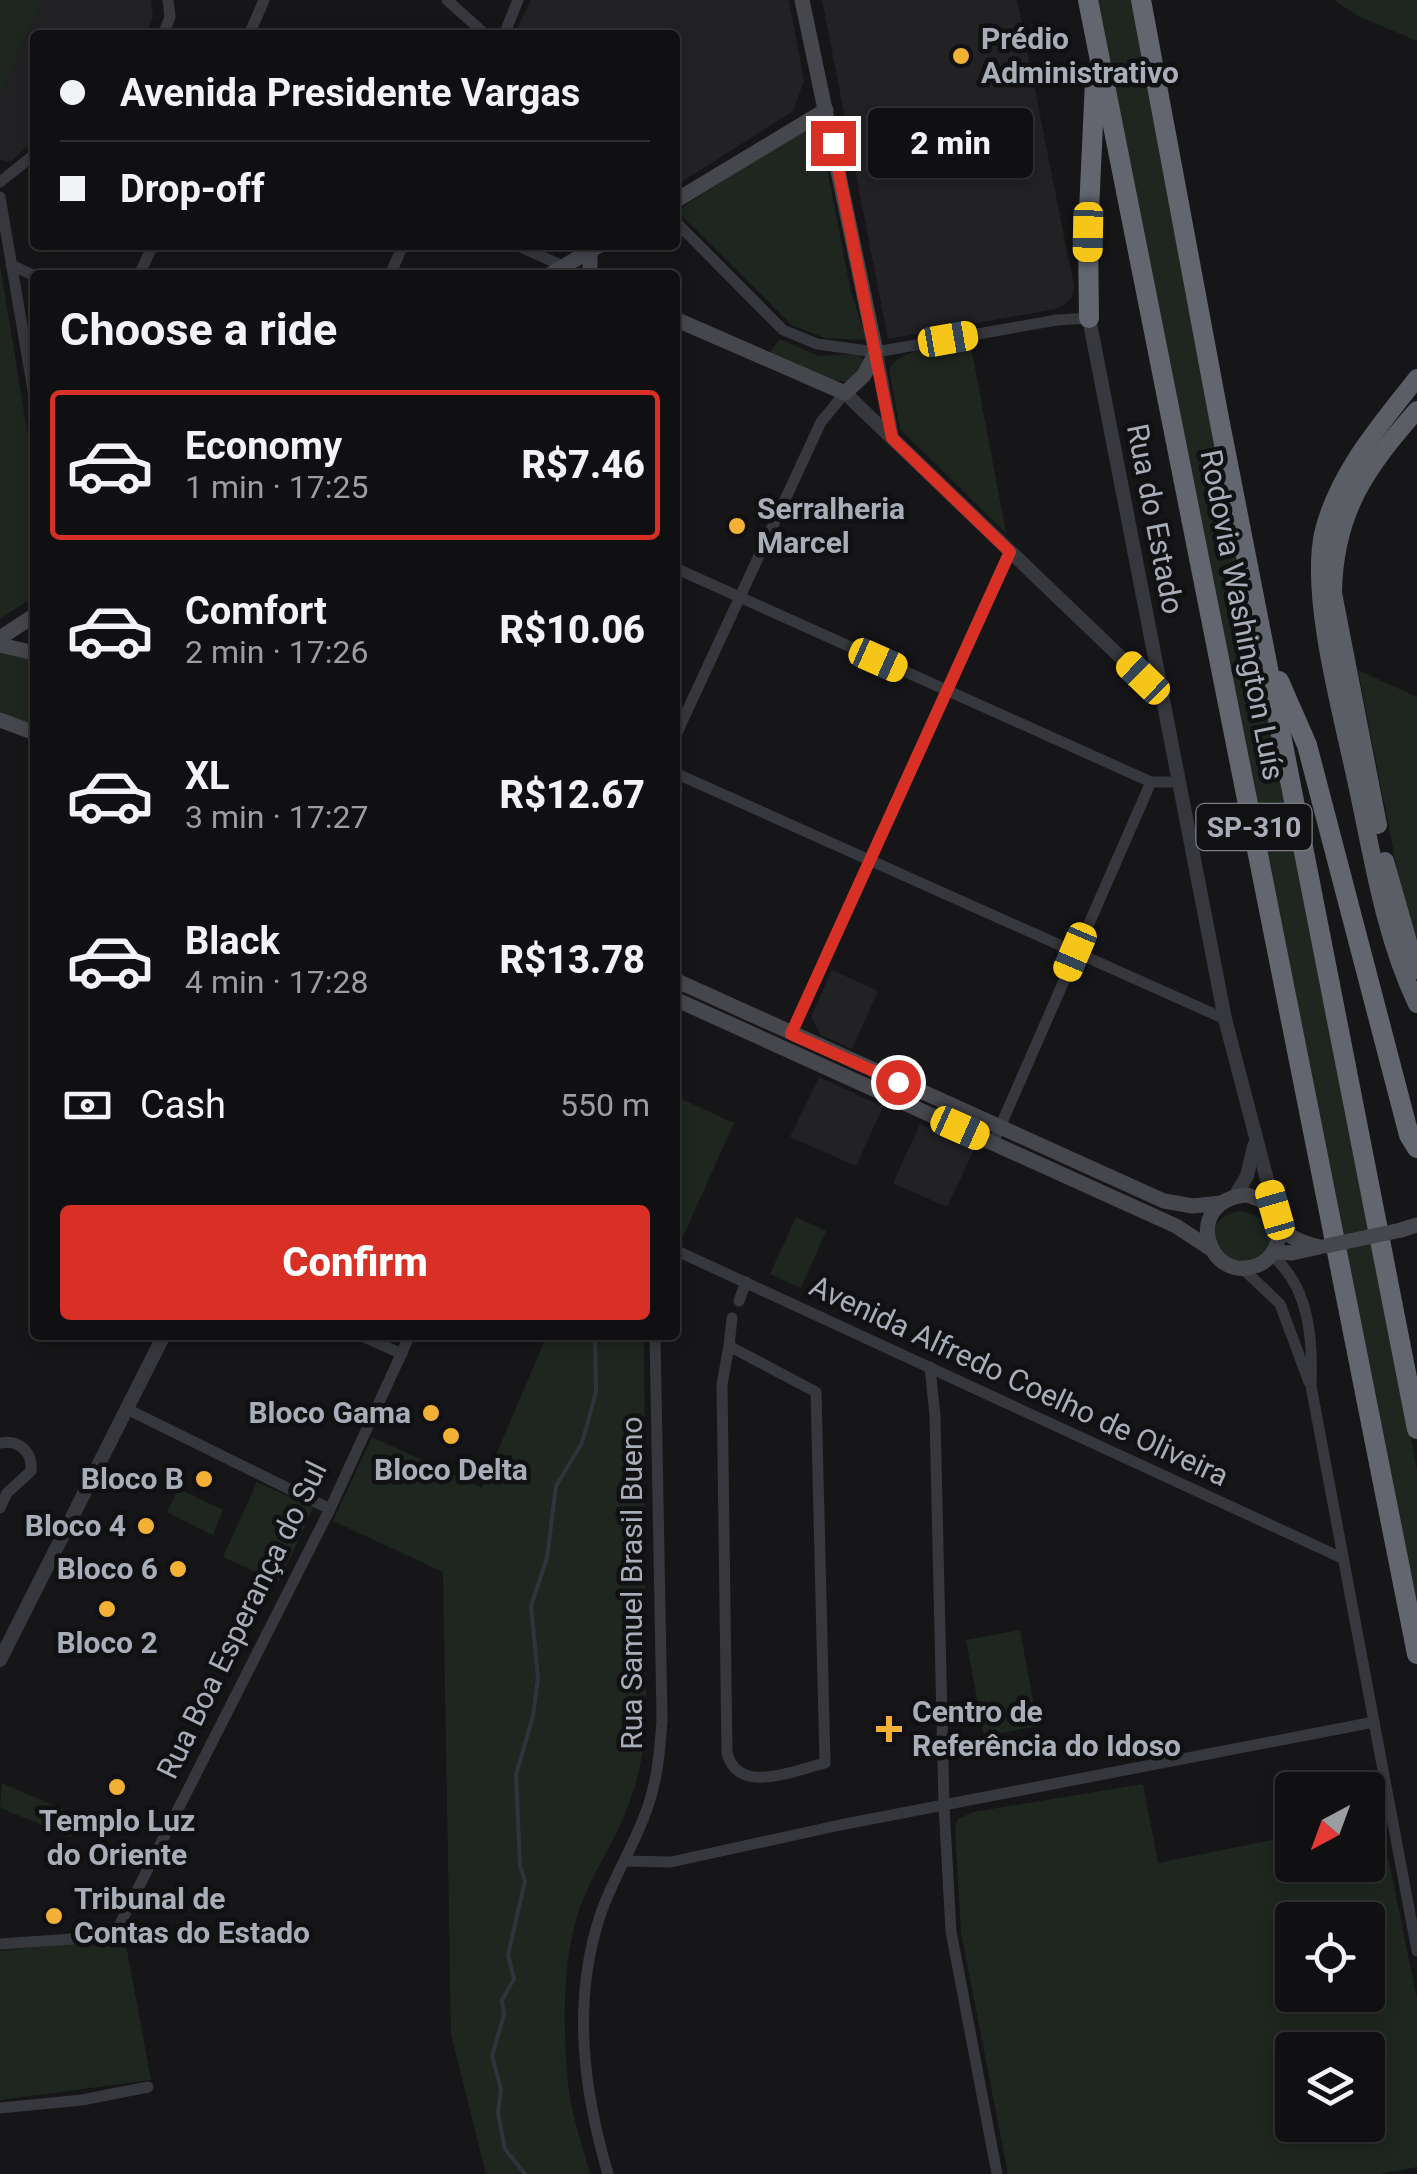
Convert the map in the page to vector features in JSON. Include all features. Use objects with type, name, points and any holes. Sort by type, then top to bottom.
[{"type":"highway","points":[[1087,0],[1096,112],[1088,232],[1089,318]]},
{"type":"highway","name":"Rodovia Washington Luís","points":[[1087,0],[1417,1654]]},
{"type":"highway","name":"Rodovia Washington Luís","points":[[1142,0],[1417,1428]]},
{"type":"highway","points":[[1417,378],[1343,481],[1330,508],[1320,564],[1330,660],[1382,901],[1417,1004]]},
{"type":"highway","points":[[1417,410],[1379,456],[1348,506],[1338,533],[1334,593],[1384,858],[1417,972]]},
{"type":"highway","points":[[1264,646],[1307,745],[1409,1134],[1417,1148]]},
{"type":"main road","points":[[680,321],[845,393],[864,375],[876,352],[802,0]]},
{"type":"main road","points":[[680,198],[826,110]]},
{"type":"main road","points":[[558,270],[592,250]]},
{"type":"main road","points":[[0,642],[30,618]]},
{"type":"main road","points":[[0,642],[30,651]]},
{"type":"main road","points":[[0,720],[30,732]]},
{"type":"main road","points":[[680,982],[1176,1226],[1211,1249],[1219,1259],[1242,1268],[1263,1263],[1273,1254],[1278,1221]]},
{"type":"main road","points":[[680,1001],[996,1136],[1164,1200],[1193,1206],[1228,1199],[1259,1199],[1304,1243],[1323,1247]]},
{"type":"main road","points":[[1211,1249],[1208,1224],[1228,1199]]},
{"type":"main road","points":[[1273,1254],[1292,1254],[1411,1228]]},
{"type":"street","points":[[165,30],[170,17],[168,0]]},
{"type":"street","points":[[250,30],[264,0]]},
{"type":"street","points":[[446,0],[480,30]]},
{"type":"street","points":[[506,30],[518,0]]},
{"type":"street","points":[[0,182],[30,158]]},
{"type":"street","points":[[0,197],[30,373]]},
{"type":"street","points":[[680,226],[783,330],[817,344],[876,352],[1057,320],[1089,318]]},
{"type":"street","points":[[524,250],[554,270]]},
{"type":"street","points":[[11,265],[30,274]]},
{"type":"street","name":"Rua do Estado","points":[[1089,318],[1225,1019],[1278,1221]]},
{"type":"street","points":[[876,352],[892,438]]},
{"type":"street","points":[[680,727],[821,422],[845,393],[1161,696]]},
{"type":"street","points":[[791,1034],[1010,552]]},
{"type":"street","points":[[680,570],[1152,782],[1177,782]]},
{"type":"street","points":[[680,776],[1225,1019]]},
{"type":"street","points":[[996,1136],[1152,782]]},
{"type":"street","points":[[1228,1199],[1248,1176],[1256,1140]]},
{"type":"street","name":"Avenida Alfredo Coelho de Oliveira","points":[[680,1252],[1342,1558]]},
{"type":"street","points":[[1273,1254],[1293,1277],[1304,1307],[1312,1352],[1311,1386],[1417,1951]]},
{"type":"street","points":[[1242,1268],[1280,1304],[1311,1386]]},
{"type":"street","points":[[738,1301],[746,1282]]},
{"type":"street","points":[[729,1346],[816,1392],[825,1763],[759,1778],[741,1775],[727,1753],[722,1384],[732,1318]]},
{"type":"street","points":[[0,1660],[162,1340]]},
{"type":"street","points":[[371,1340],[402,1354]]},
{"type":"street","name":"Rua Boa Esperança do Sul","points":[[0,1944],[85,1938],[118,1928],[330,1508],[408,1340]]},
{"type":"street","name":"Rua Samuel Brasil Bueno","points":[[608,2174],[583,2057],[585,1982],[601,1912],[646,1815],[658,1768],[662,1719],[655,1340]]},
{"type":"street","points":[[930,1367],[936,1416],[944,1806],[951,1931],[997,2174]]},
{"type":"street","points":[[129,1410],[330,1508]]},
{"type":"street","points":[[0,1444],[20,1446],[32,1464],[31,1471],[8,1493],[0,1508]]},
{"type":"street","points":[[625,1861],[671,1862],[840,1824],[1374,1722]]},
{"type":"street","points":[[0,2108],[82,2100],[148,2087]]},
{"type":"shaded area","points":[[0,0],[43,0],[0,96]]},
{"type":"shaded area","points":[[43,0],[151,0],[153,17],[147,30],[30,30],[30,144],[10,162],[0,160],[0,96]]},
{"type":"shaded area","points":[[531,0],[789,0],[804,81],[793,111],[680,183],[680,30],[516,30]]},
{"type":"shaded area","points":[[822,0],[1017,0],[1074,286],[1072,297],[1064,305],[888,339]]},
{"type":"shaded area","points":[[1096,0],[1133,0],[1417,1470],[1417,1615]]},
{"type":"shaded area","points":[[1334,0],[1417,0],[1417,41],[1358,16]]},
{"type":"shaded area","points":[[808,127],[820,132],[851,292],[867,340],[825,338],[792,325],[683,217],[681,209],[688,203]]},
{"type":"shaded area","points":[[0,265],[30,448],[30,599],[0,619]]},
{"type":"shaded area","points":[[780,339],[818,356],[856,354],[865,366],[847,381],[833,381],[769,353]]},
{"type":"shaded area","points":[[970,341],[1006,533],[900,429],[889,370],[895,362],[913,352]]},
{"type":"shaded area","points":[[0,651],[30,658],[30,724],[0,713]]},
{"type":"shaded area","points":[[1358,670],[1417,697],[1417,947],[1403,899]]},
{"type":"shaded area","points":[[832,970],[878,991],[852,1049],[821,1035],[811,1017]]},
{"type":"shaded area","points":[[819,1077],[883,1107],[856,1166],[790,1137]]},
{"type":"shaded area","points":[[680,1098],[734,1123],[680,1243]]},
{"type":"shaded area","points":[[920,1124],[975,1148],[947,1207],[893,1183]]},
{"type":"shaded area","points":[[1240,1211],[1261,1219],[1274,1238],[1263,1260],[1231,1262],[1214,1247],[1218,1222]]},
{"type":"shaded area","points":[[796,1217],[826,1231],[801,1288],[770,1274]]},
{"type":"shaded area","points":[[545,1340],[644,1340],[646,1731],[631,1797],[579,1910],[566,1976],[569,2092],[590,2174],[486,2174],[451,2035],[443,1572],[333,1521],[372,1437],[482,1488]]},
{"type":"shaded area","points":[[257,1482],[313,1508],[279,1582],[223,1557]]},
{"type":"shaded area","points":[[178,1489],[223,1510],[213,1535],[167,1512]]},
{"type":"shaded area","points":[[1020,1630],[1038,1726],[984,1736],[966,1640]]},
{"type":"shaded area","points":[[2,1783],[82,1818],[72,1837],[0,1808]]},
{"type":"shaded area","points":[[1143,1784],[1158,1863],[1275,1839],[1275,1882],[1385,1882],[1385,1842],[1417,1999],[1417,2167],[1380,2174],[1008,2174],[961,1933],[955,1828],[958,1819],[973,1812]]},
{"type":"shaded area","points":[[110,1939],[127,1950],[151,2080],[0,2100],[0,1951]]},
{"type":"waterway","points":[[525,2174],[505,2149],[498,2113],[501,2089],[492,2056],[504,2015],[502,2000],[514,1979],[508,1955],[525,1881],[520,1866],[516,1775],[533,1716],[538,1678],[531,1606],[547,1558],[556,1486],[582,1443],[596,1392],[595,1340]]},
{"type":"place","name":"Prédio Administrativo","points":[[961,56]]},
{"type":"place","name":"Serralheria Marcel","points":[[737,526]]},
{"type":"place","name":"Bloco Gama","points":[[431,1413]]},
{"type":"place","name":"Bloco Delta","points":[[451,1436]]},
{"type":"place","name":"Bloco B","points":[[204,1479]]},
{"type":"place","name":"Bloco 4","points":[[146,1526]]},
{"type":"place","name":"Bloco 6","points":[[178,1569]]},
{"type":"place","name":"Bloco 2","points":[[107,1609]]},
{"type":"place","name":"Centro de Referência do Idoso","points":[[889,1729]]},
{"type":"place","name":"Templo Luz do Oriente","points":[[117,1787]]},
{"type":"place","name":"Tribunal de Contas do Estado","points":[[54,1916]]},
{"type":"route","points":[[833,143],[892,438],[1010,552],[791,1034],[898,1082]]}]
